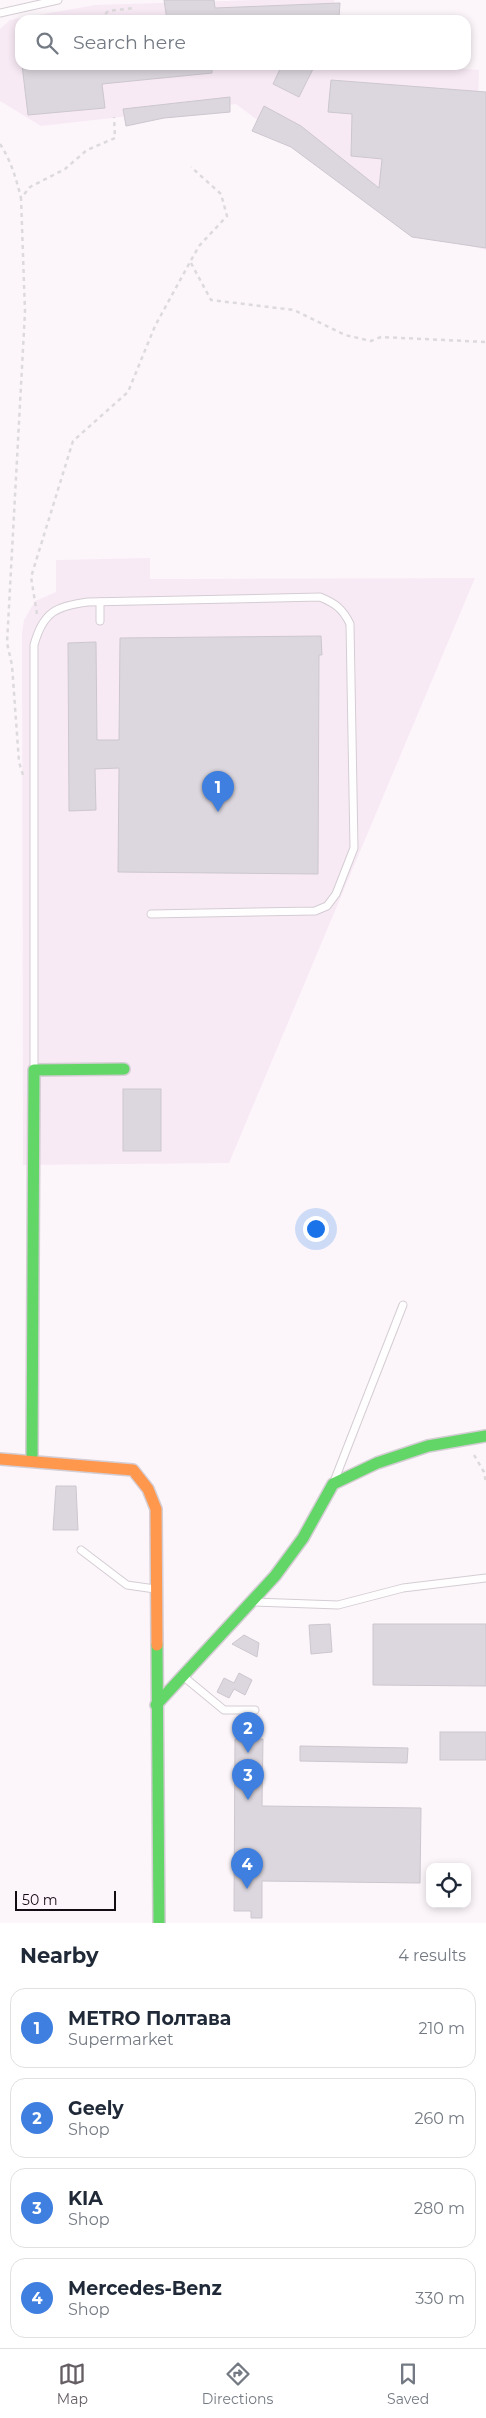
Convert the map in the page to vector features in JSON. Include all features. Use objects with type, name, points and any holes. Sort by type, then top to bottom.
[{"type":"street","points":[[32,1461],[34,1070],[124,1069]]},
{"type":"street","points":[[156,1705],[275,1576],[303,1538],[333,1484],[377,1463],[428,1446],[486,1436]]},
{"type":"street","points":[[0,1459],[134,1470],[148,1489],[156,1509],[159,1923]]},
{"type":"lane","points":[[0,13],[58,0]]},
{"type":"lane","points":[[34,1070],[34,645],[39,628],[47,616],[58,608],[71,604],[320,597],[334,603],[344,612],[350,624],[354,848],[332,901],[327,906],[315,911],[151,914]]},
{"type":"lane","points":[[100,602],[100,621]]},
{"type":"lane","points":[[333,1484],[404,1305]]},
{"type":"lane","points":[[81,1550],[127,1585],[156,1589]]},
{"type":"lane","points":[[252,1602],[338,1605],[403,1588],[486,1578]]},
{"type":"lane","points":[[183,1676],[224,1710],[255,1710]]},
{"type":"path","points":[[104,15],[108,11],[134,8]]},
{"type":"path","points":[[21,198],[30,187],[65,170],[87,150],[115,138],[114,117]]},
{"type":"path","points":[[0,144],[16,176],[21,198],[25,312],[7,643],[12,665],[19,762],[25,779]]},
{"type":"path","points":[[39,628],[31,577],[74,441],[128,392],[155,326],[199,246],[227,216],[221,194],[191,168]]},
{"type":"path","points":[[190,262],[210,300],[294,310],[345,335],[370,342],[381,336],[486,342]]},
{"type":"path","points":[[458,1441],[476,1456],[484,1472],[486,1483]]},
{"type":"shaded area","points":[[257,0],[334,0],[338,15],[38,15],[95,5]]},
{"type":"shaded area","points":[[15,19],[15,70],[479,70],[478,109],[486,109],[486,250],[406,231],[236,104],[41,126],[0,101],[0,29],[10,20]]},
{"type":"shaded area","points":[[150,558],[150,579],[475,578],[229,1163],[23,1165],[22,633],[24,620],[35,601],[56,592],[56,560]]},
{"type":"building","points":[[164,0],[214,0],[215,8],[340,3],[339,15],[166,15]]},
{"type":"building","points":[[23,70],[212,70],[212,73],[102,84],[105,108],[28,115]]},
{"type":"building","points":[[280,70],[312,70],[299,97],[273,84]]},
{"type":"building","points":[[331,80],[486,92],[486,248],[412,237],[291,147],[252,131],[264,106],[301,126],[379,188],[382,159],[351,156],[352,114],[328,112]]},
{"type":"building","points":[[230,97],[230,112],[164,118],[126,126],[123,109]]},
{"type":"building","points":[[321,636],[322,655],[319,655],[318,874],[118,872],[119,768],[95,769],[96,810],[69,811],[68,643],[96,642],[97,740],[119,740],[120,638]]},
{"type":"building","points":[[123,1089],[161,1089],[161,1151],[123,1151]]},
{"type":"building","points":[[56,1486],[76,1486],[78,1530],[53,1530]]},
{"type":"building","points":[[330,1624],[332,1652],[311,1654],[309,1625]]},
{"type":"building","points":[[373,1624],[486,1624],[486,1686],[373,1685]]},
{"type":"building","points":[[244,1635],[259,1643],[257,1657],[232,1644]]},
{"type":"building","points":[[239,1673],[252,1680],[245,1695],[234,1689],[229,1698],[217,1692],[224,1678],[234,1683]]},
{"type":"building","points":[[440,1732],[486,1732],[486,1760],[440,1760]]},
{"type":"building","points":[[235,1739],[263,1739],[262,1806],[421,1808],[420,1883],[262,1881],[262,1918],[251,1918],[251,1911],[234,1911]]},
{"type":"building","points":[[300,1746],[408,1748],[407,1763],[300,1761]]},
{"type":"traffic: fast","points":[[32,1461],[34,1070],[124,1069]]},
{"type":"traffic: fast","points":[[156,1705],[275,1576],[303,1538],[333,1484],[377,1463],[428,1446],[486,1436]]},
{"type":"traffic: fast","points":[[157,1645],[159,1923]]},
{"type":"traffic: slow","points":[[0,1459],[133,1470],[148,1489],[156,1509],[157,1645]]},
{"type":"place","name":"METRO Полтава","points":[[218,812]]},
{"type":"place","name":"Geely","points":[[248,1753]]},
{"type":"place","name":"KIA","points":[[248,1800]]},
{"type":"place","name":"Mercedes-Benz","points":[[247,1889]]}]
